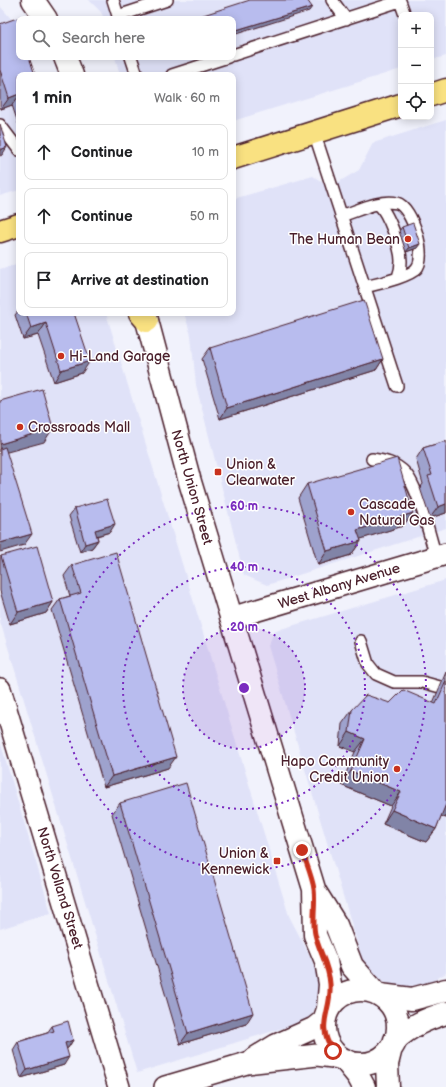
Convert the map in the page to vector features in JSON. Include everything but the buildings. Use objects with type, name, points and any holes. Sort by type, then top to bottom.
[{"type":"main road","points":[[33,0],[44,16]]},
{"type":"main road","points":[[66,60],[71,72]]},
{"type":"main road","points":[[434,94],[446,90]]},
{"type":"main road","points":[[236,157],[398,106]]},
{"type":"main road","name":"North Union Street","points":[[144,316],[190,482],[314,889],[336,925],[352,966],[377,994]]},
{"type":"main road","name":"North Union Street","points":[[314,889],[315,935],[326,961],[330,984],[326,1015]]},
{"type":"main road","points":[[364,1087],[358,1076],[343,1059],[333,1051],[327,1042],[324,1031],[326,1015],[334,1000],[353,990],[364,990],[377,994],[412,999],[446,990]]},
{"type":"main road","points":[[377,994],[390,1003],[396,1015],[398,1027],[387,1064],[388,1087]]},
{"type":"main road","points":[[343,1059],[362,1063],[373,1061],[383,1056],[393,1044],[414,1025],[426,1019],[446,1013]]},
{"type":"street","name":"West Albany Avenue","points":[[231,618],[441,555]]},
{"type":"street","name":"North Volland Street","points":[[0,689],[119,1087]]},
{"type":"street","points":[[247,1062],[276,1045],[314,1028],[326,1015]]},
{"type":"street","points":[[165,1087],[247,1062],[317,1055],[343,1059]]},
{"type":"lane","points":[[113,0],[118,16]]},
{"type":"lane","points":[[121,16],[167,0]]},
{"type":"lane","points":[[332,0],[346,19]]},
{"type":"lane","points":[[236,54],[400,1],[404,12]]},
{"type":"lane","points":[[132,60],[136,72]]},
{"type":"lane","points":[[181,72],[219,60]]},
{"type":"lane","points":[[0,125],[16,146]]},
{"type":"lane","points":[[314,132],[397,386]]},
{"type":"lane","points":[[341,216],[378,204],[390,202],[399,203],[405,207],[410,215],[420,250],[420,265],[408,274],[365,287]]},
{"type":"lane","points":[[378,204],[387,213],[400,253],[401,267],[398,277]]},
{"type":"lane","points":[[372,459],[388,461],[396,465],[409,477],[441,555]]},
{"type":"lane","points":[[361,641],[368,664],[376,674],[394,682],[422,682],[440,687]]},
{"type":"shaded area","points":[[89,0],[446,0],[446,56],[434,59],[434,12],[398,12],[398,70],[236,120],[236,72],[119,72],[116,60],[236,60],[236,16],[103,16],[101,12]]},
{"type":"shaded area","points":[[0,6],[14,22],[16,36],[16,60],[19,60],[19,72],[16,72],[16,191],[0,196]]},
{"type":"shaded area","points":[[446,120],[446,528],[267,585],[244,575],[196,385],[191,335],[185,316],[236,316],[236,198],[313,176],[330,187],[359,170],[373,143]]},
{"type":"shaded area","points":[[16,264],[16,316],[107,316],[289,916],[311,958],[318,977],[320,989],[316,1004],[312,1015],[306,1021],[137,1073],[0,621],[0,269]]},
{"type":"shaded area","points":[[446,580],[446,973],[433,981],[422,984],[406,987],[393,986],[381,980],[363,962],[268,646],[274,632],[281,629]]},
{"type":"shaded area","points":[[0,741],[51,913],[0,929]]},
{"type":"place","name":"The Human Bean","points":[[408,239]]},
{"type":"place","name":"Hi-Land Garage","points":[[61,356]]},
{"type":"place","name":"Crossroads Mall","points":[[20,427]]},
{"type":"place","name":"Union & Clearwater","points":[[218,472]]},
{"type":"place","name":"Cascade Natural Gas","points":[[351,512]]},
{"type":"place","name":"Hapo Community Credit Union","points":[[397,769]]},
{"type":"place","name":"Union & Kennewick","points":[[277,861]]},
{"type":"route","points":[[302,850],[314,889],[315,935],[329,973],[330,993],[328,1009],[324,1020],[324,1031],[327,1042],[333,1051]]}]
